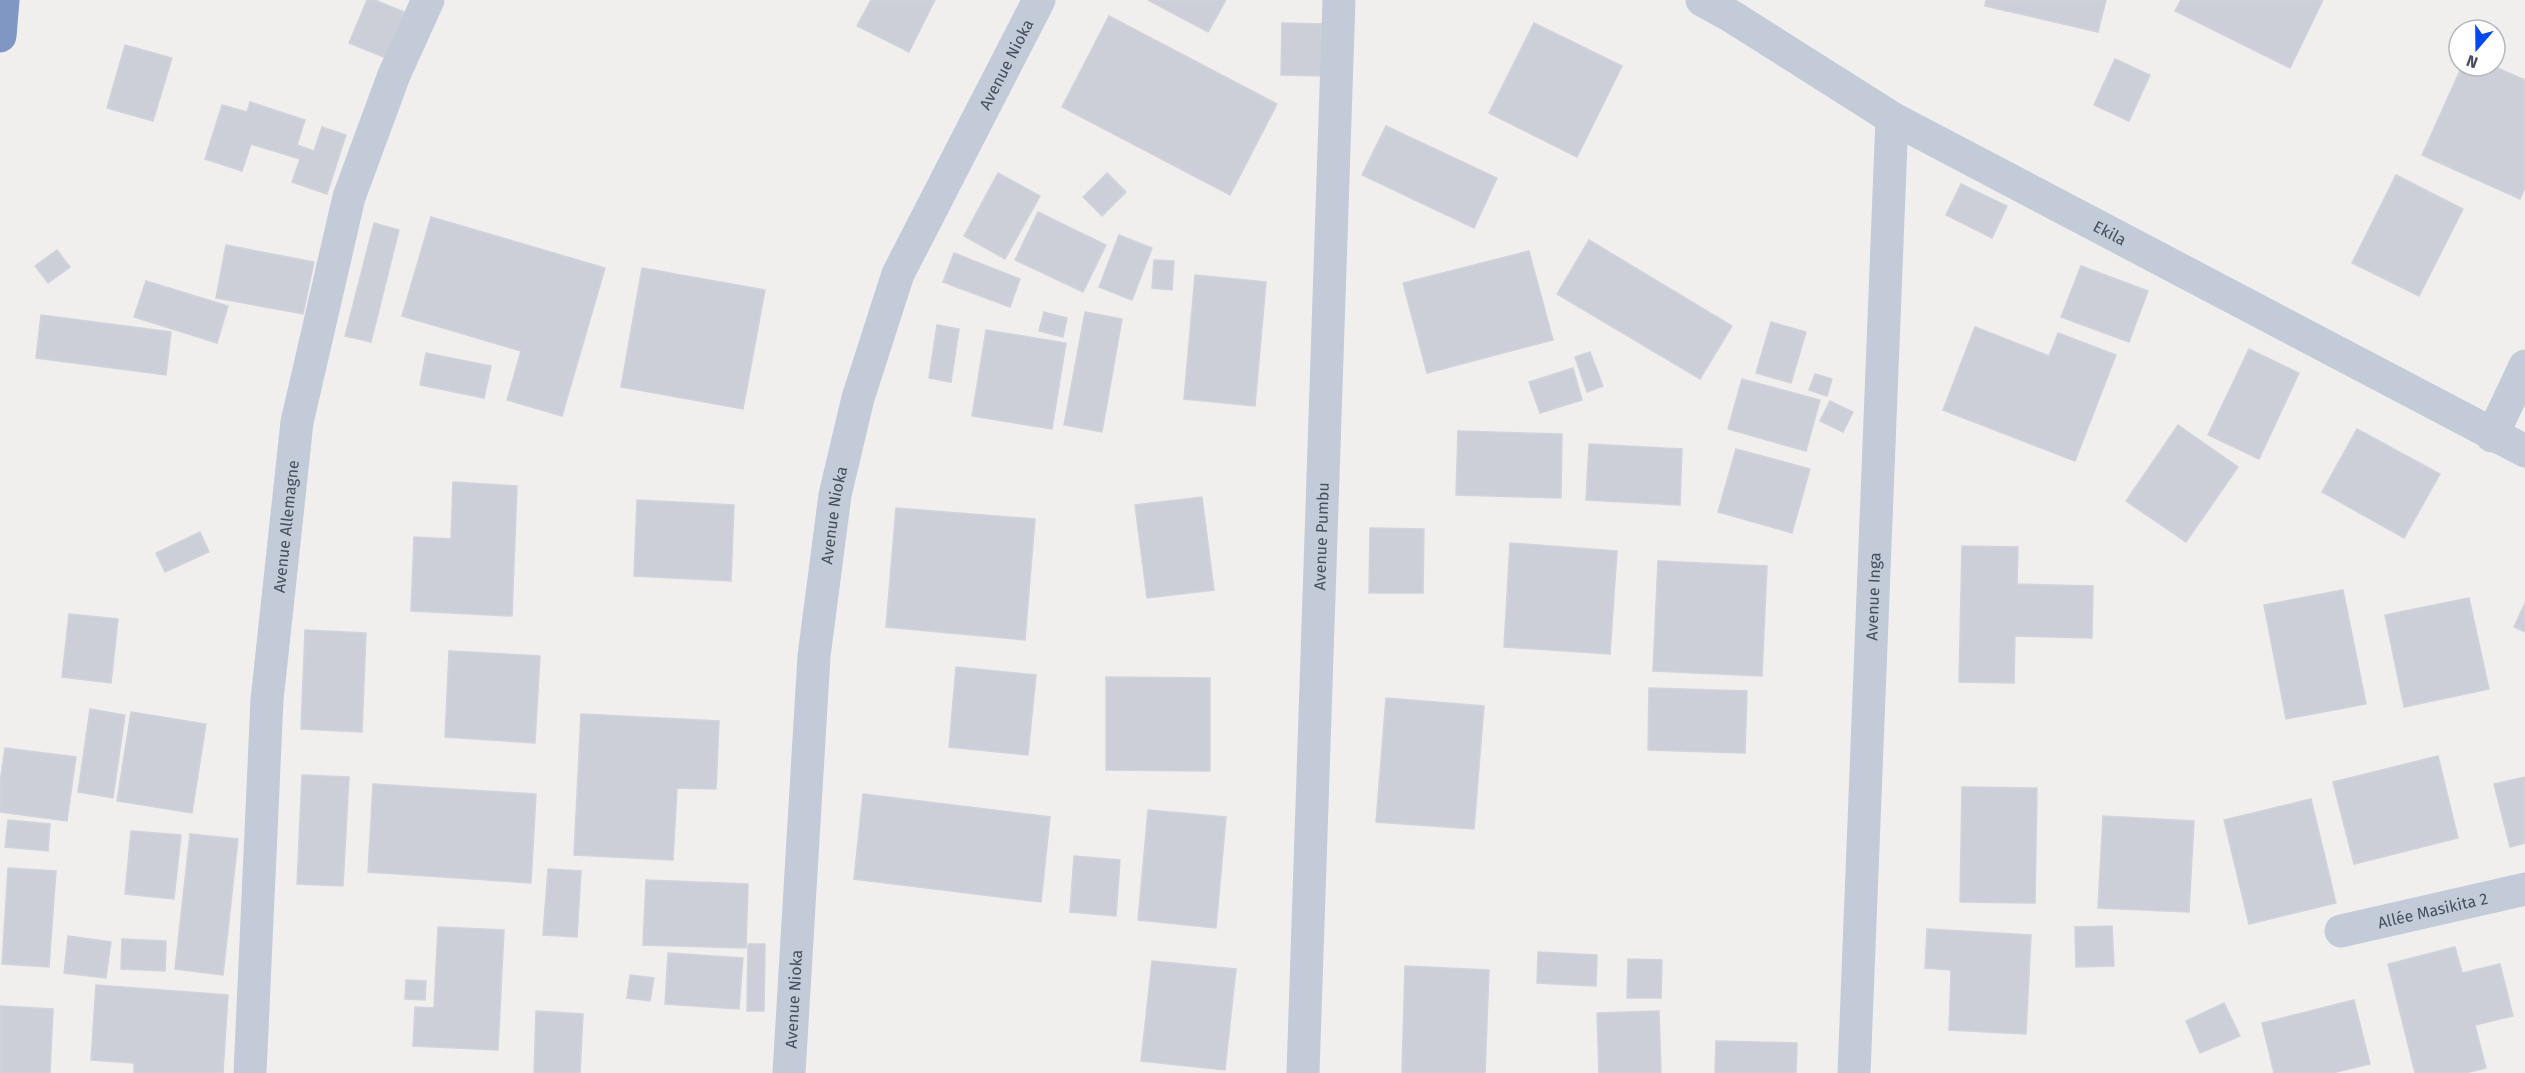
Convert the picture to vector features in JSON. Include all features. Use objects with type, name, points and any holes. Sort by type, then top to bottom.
[{"type":"highway","points":[[0,36],[3,0]]},
{"type":"street","name":"Avenue Allemagne","points":[[250,1073],[267,700],[297,422],[349,197],[394,75],[428,0]]},
{"type":"street","name":"Avenue Nioka","points":[[789,1073],[814,656],[840,473],[858,398],[898,274],[1039,0]]},
{"type":"street","name":"Avenue Pumbu","points":[[1303,1073],[1339,0]]},
{"type":"street","name":"Ekila","points":[[1702,0],[1736,8],[1892,118],[2525,452]]},
{"type":"street","name":"Avenue Inga","points":[[1854,1073],[1892,118]]},
{"type":"street","points":[[2492,436],[2525,366]]},
{"type":"street","name":"Allée Masikita 2","points":[[2341,931],[2525,889]]},
{"type":"building","points":[[367,0],[375,0],[404,12],[386,58],[349,43]]},
{"type":"building","points":[[871,0],[935,0],[909,52],[857,26]]},
{"type":"building","points":[[1148,0],[1226,0],[1208,32]]},
{"type":"building","points":[[1986,0],[2106,0],[2098,32],[1985,6]]},
{"type":"building","points":[[2181,0],[2323,0],[2290,68],[2175,11]]},
{"type":"building","points":[[1109,16],[1277,104],[1230,195],[1062,107]]},
{"type":"building","points":[[1282,23],[1322,24],[1321,76],[1281,75]]},
{"type":"building","points":[[1534,23],[1622,66],[1577,157],[1489,113]]},
{"type":"building","points":[[125,45],[172,58],[153,121],[107,108]]},
{"type":"building","points":[[2115,59],[2150,75],[2129,121],[2094,105]]},
{"type":"building","points":[[2507,72],[2525,80],[2525,187],[2520,199],[2422,155],[2457,78],[2507,78]]},
{"type":"building","points":[[250,102],[305,120],[297,145],[314,151],[322,127],[346,135],[327,194],[292,182],[300,159],[251,144],[242,171],[205,159],[222,105],[247,112]]},
{"type":"building","points":[[1386,126],[1497,178],[1474,228],[1362,175]]},
{"type":"building","points":[[998,173],[1040,196],[1005,259],[964,236]]},
{"type":"building","points":[[1107,173],[1126,192],[1102,216],[1083,197]]},
{"type":"building","points":[[2396,175],[2463,209],[2419,296],[2352,263]]},
{"type":"building","points":[[1961,184],[2007,206],[1992,238],[1946,215]]},
{"type":"building","points":[[1038,212],[1106,245],[1083,292],[1015,260]]},
{"type":"building","points":[[431,217],[605,268],[562,416],[507,400],[521,351],[402,316]]},
{"type":"building","points":[[374,223],[399,230],[371,342],[345,336]]},
{"type":"building","points":[[1119,235],[1152,248],[1132,300],[1099,287]]},
{"type":"building","points":[[1589,240],[1732,326],[1700,379],[1557,294]]},
{"type":"building","points":[[226,245],[314,262],[303,314],[216,298]]},
{"type":"building","points":[[57,250],[70,267],[48,283],[35,266]]},
{"type":"building","points":[[1529,251],[1553,340],[1427,373],[1403,283]]},
{"type":"building","points":[[954,253],[1020,279],[1010,307],[943,282]]},
{"type":"building","points":[[1154,260],[1174,261],[1172,290],[1152,288]]},
{"type":"building","points":[[2081,266],[2148,291],[2129,342],[2061,317]]},
{"type":"building","points":[[642,268],[765,290],[743,409],[621,387]]},
{"type":"building","points":[[1195,275],[1266,282],[1255,406],[1184,399]]},
{"type":"building","points":[[146,281],[228,306],[217,343],[134,317]]},
{"type":"building","points":[[1044,312],[1067,318],[1063,337],[1039,331]]},
{"type":"building","points":[[1085,312],[1122,319],[1102,432],[1064,425]]},
{"type":"building","points":[[41,315],[171,332],[166,375],[36,358]]},
{"type":"building","points":[[1771,322],[1806,332],[1791,383],[1756,373]]},
{"type":"building","points":[[937,325],[959,329],[951,382],[929,378]]},
{"type":"building","points":[[1975,327],[2049,356],[2058,333],[2116,355],[2075,461],[1943,410]]},
{"type":"building","points":[[986,330],[1066,343],[1052,429],[972,416]]},
{"type":"building","points":[[2249,349],[2299,373],[2259,459],[2208,435]]},
{"type":"building","points":[[1590,352],[1603,386],[1587,392],[1575,357]]},
{"type":"building","points":[[426,353],[491,366],[484,398],[420,385]]},
{"type":"building","points":[[1573,368],[1582,400],[1540,413],[1529,382]]},
{"type":"building","points":[[1815,374],[1832,379],[1827,396],[1809,390]]},
{"type":"building","points":[[1742,379],[1820,400],[1806,451],[1728,429]]},
{"type":"building","points":[[1830,401],[1853,412],[1843,432],[1820,421]]},
{"type":"building","points":[[2178,425],[2238,467],[2186,542],[2126,501]]},
{"type":"building","points":[[2357,429],[2440,474],[2404,538],[2322,492]]},
{"type":"building","points":[[1458,431],[1562,434],[1561,498],[1456,495]]},
{"type":"building","points":[[1589,444],[1682,449],[1680,505],[1586,500]]},
{"type":"building","points":[[1736,449],[1810,469],[1792,533],[1718,512]]},
{"type":"building","points":[[453,482],[517,486],[512,616],[411,611],[414,537],[451,539]]},
{"type":"building","points":[[1202,497],[1214,590],[1147,598],[1135,505]]},
{"type":"building","points":[[637,500],[734,505],[731,581],[634,576]]},
{"type":"building","points":[[896,508],[1035,519],[1025,640],[886,627]]},
{"type":"building","points":[[1370,528],[1424,529],[1423,593],[1369,593]]},
{"type":"building","points":[[200,532],[209,552],[165,572],[156,553]]},
{"type":"building","points":[[1510,543],[1617,551],[1610,654],[1504,647]]},
{"type":"building","points":[[1962,546],[2018,547],[2017,584],[2093,586],[2092,638],[2015,636],[2014,683],[1959,682]]},
{"type":"building","points":[[1658,561],[1767,566],[1762,676],[1653,671]]},
{"type":"building","points":[[2343,590],[2366,704],[2286,719],[2264,605]]},
{"type":"building","points":[[2469,598],[2489,689],[2404,707],[2385,615]]},
{"type":"building","points":[[2525,603],[2525,632],[2514,627]]},
{"type":"building","points":[[69,614],[118,619],[111,683],[62,677]]},
{"type":"building","points":[[305,630],[366,633],[362,732],[301,729]]},
{"type":"building","points":[[449,651],[540,656],[535,743],[445,737]]},
{"type":"building","points":[[956,667],[1036,675],[1028,755],[949,747]]},
{"type":"building","points":[[1106,677],[1210,678],[1210,771],[1106,770]]},
{"type":"building","points":[[1649,688],[1747,691],[1745,753],[1648,750]]},
{"type":"building","points":[[1386,698],[1484,706],[1474,829],[1376,822]]},
{"type":"building","points":[[90,709],[125,715],[113,798],[78,792]]},
{"type":"building","points":[[131,712],[206,724],[192,813],[117,801]]},
{"type":"building","points":[[581,714],[719,721],[716,789],[677,788],[673,860],[574,855]]},
{"type":"building","points":[[5,748],[76,757],[67,821],[0,812],[0,783]]},
{"type":"building","points":[[2438,756],[2458,838],[2354,864],[2333,782]]},
{"type":"building","points":[[302,775],[349,777],[343,886],[297,884]]},
{"type":"building","points":[[2525,777],[2525,843],[2510,847],[2494,784]]},
{"type":"building","points":[[373,784],[536,794],[531,883],[368,872]]},
{"type":"building","points":[[1962,787],[2037,788],[2035,903],[1960,902]]},
{"type":"building","points":[[863,794],[1050,817],[1041,902],[854,879]]},
{"type":"building","points":[[2311,799],[2336,903],[2249,924],[2224,820]]},
{"type":"building","points":[[1148,810],[1226,817],[1216,928],[1138,920]]},
{"type":"building","points":[[2103,816],[2194,821],[2189,912],[2098,908]]},
{"type":"building","points":[[8,820],[50,824],[48,851],[5,847]]},
{"type":"building","points":[[131,831],[181,835],[174,899],[125,894]]},
{"type":"building","points":[[190,834],[238,839],[223,975],[175,969]]},
{"type":"building","points":[[1074,856],[1120,860],[1116,916],[1070,912]]},
{"type":"building","points":[[8,868],[56,871],[49,967],[2,964]]},
{"type":"building","points":[[548,869],[581,871],[577,937],[543,935]]},
{"type":"building","points":[[646,880],[748,884],[746,948],[643,945]]},
{"type":"building","points":[[2112,926],[2114,966],[2076,967],[2075,927]]},
{"type":"building","points":[[438,927],[504,930],[498,1050],[413,1046],[415,1007],[434,1008]]},
{"type":"building","points":[[1927,929],[2031,935],[2026,1034],[1949,1030],[1951,970],[1925,968]]},
{"type":"building","points":[[68,936],[111,942],[106,978],[64,973]]},
{"type":"building","points":[[122,939],[166,941],[165,971],[121,969]]},
{"type":"building","points":[[748,944],[765,944],[764,1011],[747,1011]]},
{"type":"building","points":[[2455,947],[2462,973],[2500,964],[2513,1016],[2475,1025],[2486,1068],[2465,1073],[2415,1073],[2388,964]]},
{"type":"building","points":[[1538,952],[1597,955],[1596,986],[1537,983]]},
{"type":"building","points":[[668,953],[743,958],[739,1009],[665,1004]]},
{"type":"building","points":[[1628,959],[1662,960],[1661,998],[1627,998]]},
{"type":"building","points":[[1152,961],[1236,969],[1225,1070],[1141,1061]]},
{"type":"building","points":[[1405,966],[1489,970],[1485,1073],[1402,1073]]},
{"type":"building","points":[[630,975],[654,978],[650,1001],[627,998]]},
{"type":"building","points":[[406,980],[426,981],[425,1000],[405,999]]},
{"type":"building","points":[[96,985],[228,995],[223,1073],[134,1073],[134,1063],[91,1060]]},
{"type":"building","points":[[2354,1000],[2370,1064],[2332,1073],[2274,1073],[2262,1023]]},
{"type":"building","points":[[2224,1003],[2240,1036],[2200,1053],[2186,1021]]},
{"type":"building","points":[[0,1006],[53,1009],[50,1073],[0,1073]]},
{"type":"building","points":[[536,1011],[583,1014],[580,1073],[534,1073]]},
{"type":"building","points":[[1659,1011],[1661,1073],[1599,1073],[1597,1013]]},
{"type":"building","points":[[1716,1041],[1797,1043],[1796,1073],[1715,1073]]}]
